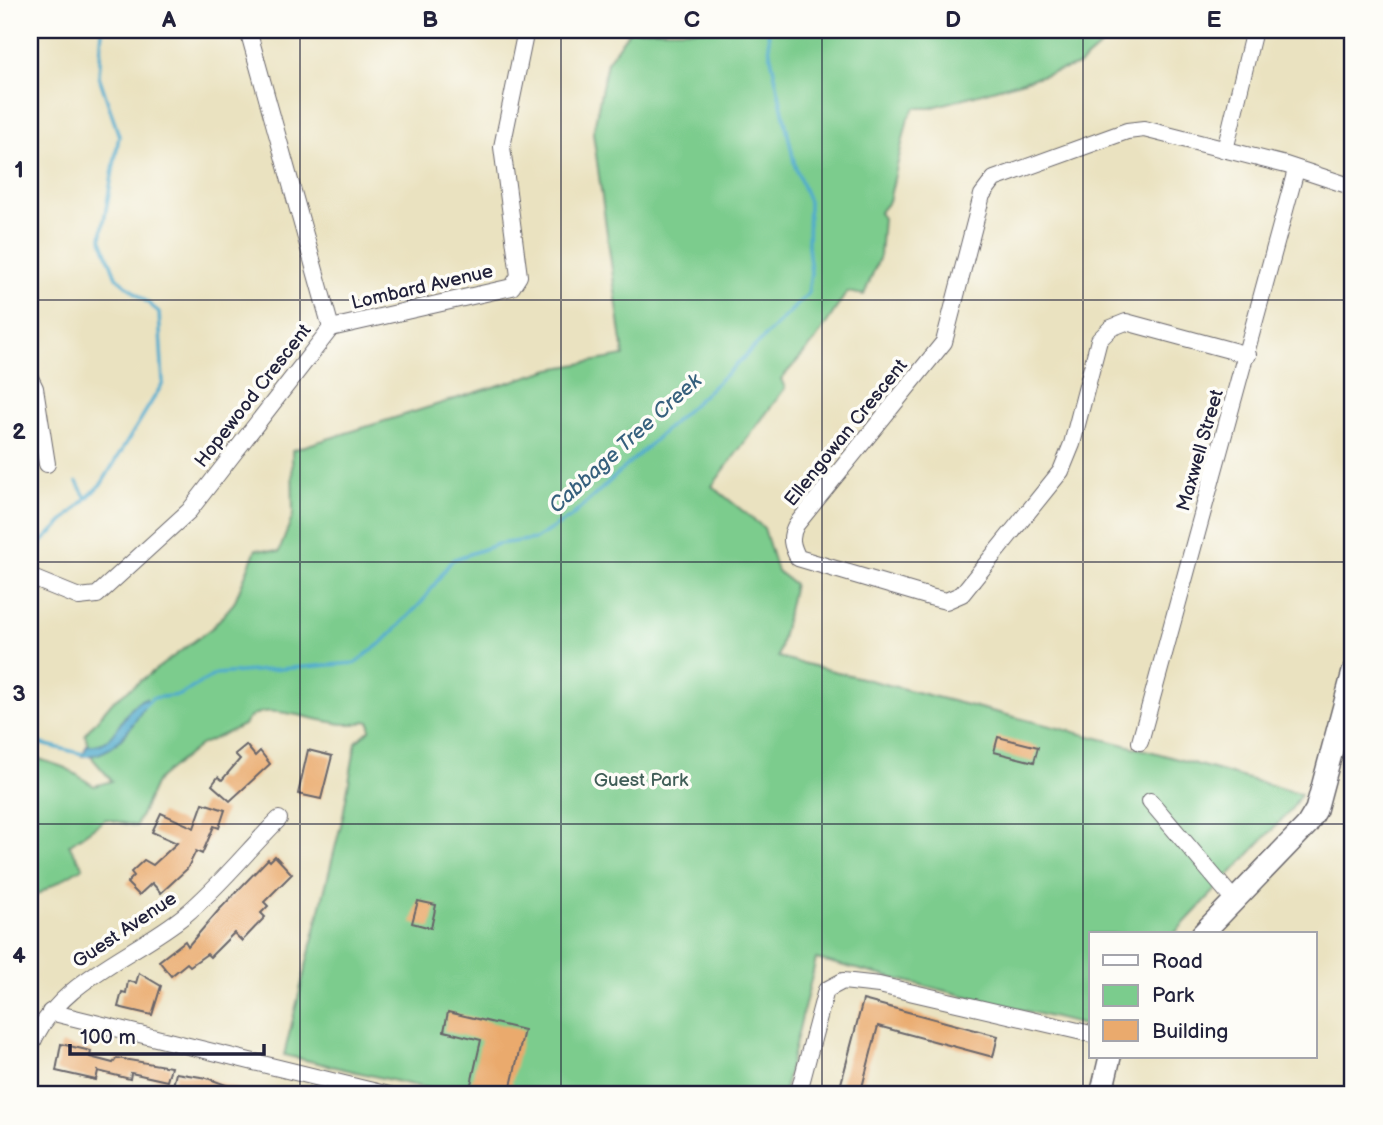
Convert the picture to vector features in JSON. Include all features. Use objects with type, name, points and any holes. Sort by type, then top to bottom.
[{"type":"main road","points":[[1204,932],[1307,825],[1315,810],[1350,697],[1353,672]]},
{"type":"main road","points":[[1101,1095],[1110,1058]]},
{"type":"street","name":"Hopewood Crescent","points":[[30,578],[79,597],[97,595],[189,511],[331,328],[248,30]]},
{"type":"street","name":"Lombard Avenue","points":[[331,328],[512,287],[519,276],[502,147],[526,30]]},
{"type":"street","points":[[1225,150],[1254,30]]},
{"type":"street","name":"Ellengowan Crescent","points":[[1248,355],[1126,322],[1111,328],[1098,340],[1072,444],[1061,471],[962,594],[946,601],[798,558],[792,546],[791,535],[796,525],[944,342],[982,195],[994,179],[1127,131],[1144,129],[1353,187]]},
{"type":"street","name":"Maxwell Street","points":[[1140,742],[1248,355],[1296,170]]},
{"type":"street","points":[[30,378],[36,388],[47,464]]},
{"type":"street","points":[[1150,801],[1234,900]]},
{"type":"street","name":"Guest Avenue","points":[[30,1048],[37,1029],[50,1012],[78,986],[186,915],[279,819]]},
{"type":"street","points":[[798,1095],[826,990],[843,981],[879,985],[1089,1034]]},
{"type":"street","points":[[50,1012],[389,1095]]},
{"type":"green space","name":"Guest Park","points":[[630,30],[1119,30],[1079,65],[930,108],[915,108],[908,118],[889,201],[879,213],[883,218],[880,256],[864,295],[847,292],[815,341],[781,379],[785,388],[712,486],[764,528],[777,571],[794,584],[778,657],[1153,752],[1301,794],[1290,811],[1176,932],[1089,932],[1089,1027],[816,959],[783,1095],[455,1095],[284,1055],[343,816],[356,742],[370,730],[370,722],[365,721],[336,723],[282,712],[253,715],[244,725],[200,745],[157,780],[136,826],[106,819],[69,845],[83,867],[30,899],[30,756],[66,768],[94,786],[112,781],[93,759],[85,734],[112,702],[213,627],[234,603],[256,549],[279,552],[293,515],[292,450],[551,369],[624,356],[593,133],[607,62]]},
{"type":"water","points":[[146,698],[147,702],[135,722],[121,739],[104,752],[82,756],[87,745],[106,740],[130,709]]},
{"type":"building","points":[[998,737],[1038,747],[1034,762],[994,752]]},
{"type":"building","points":[[246,745],[255,756],[260,751],[270,764],[230,801],[212,785],[218,777],[222,780],[240,759],[235,754]]},
{"type":"building","points":[[308,750],[332,756],[321,799],[298,794]]},
{"type":"building","points":[[203,803],[225,810],[219,828],[214,826],[202,854],[196,851],[187,869],[161,893],[152,883],[139,895],[127,883],[134,876],[131,872],[144,860],[153,865],[177,843],[152,832],[161,813],[194,828]]},
{"type":"building","points":[[275,856],[292,874],[264,902],[268,906],[261,913],[265,917],[242,941],[234,933],[210,957],[207,954],[190,966],[187,963],[171,976],[159,961],[185,941],[188,946],[268,859],[270,861]]},
{"type":"building","points":[[418,901],[436,905],[431,928],[412,923]]},
{"type":"building","points":[[139,973],[161,986],[152,1015],[118,1007],[122,992],[126,993],[128,981],[136,983]]},
{"type":"building","points":[[863,1000],[998,1036],[993,1057],[878,1026],[860,1095],[838,1095]]},
{"type":"building","points":[[448,1012],[524,1030],[509,1095],[469,1093],[481,1040],[444,1031]]},
{"type":"building","points":[[61,1044],[91,1051],[90,1057],[113,1063],[117,1058],[171,1067],[167,1081],[131,1073],[130,1079],[98,1071],[96,1080],[56,1071]]},
{"type":"building","points":[[176,1073],[207,1078],[245,1092],[244,1095],[186,1095],[172,1090]]},
{"type":"waterway","points":[[30,554],[102,483],[163,383],[159,312],[116,277],[101,238],[119,136],[99,76],[102,30]]},
{"type":"waterway","name":"Cabbage Tree Creek","points":[[144,706],[152,698],[180,695],[216,674],[355,663],[384,641],[422,602],[452,560],[498,544],[535,539],[571,517],[734,367],[808,294],[811,273],[808,246],[809,202],[795,166],[770,53],[768,30]]},
{"type":"waterway","name":"Cabbage Tree Creek","points":[[77,482],[86,498]]},
{"type":"waterway","name":"Cabbage Tree Creek","points":[[30,741],[87,755]]}]
